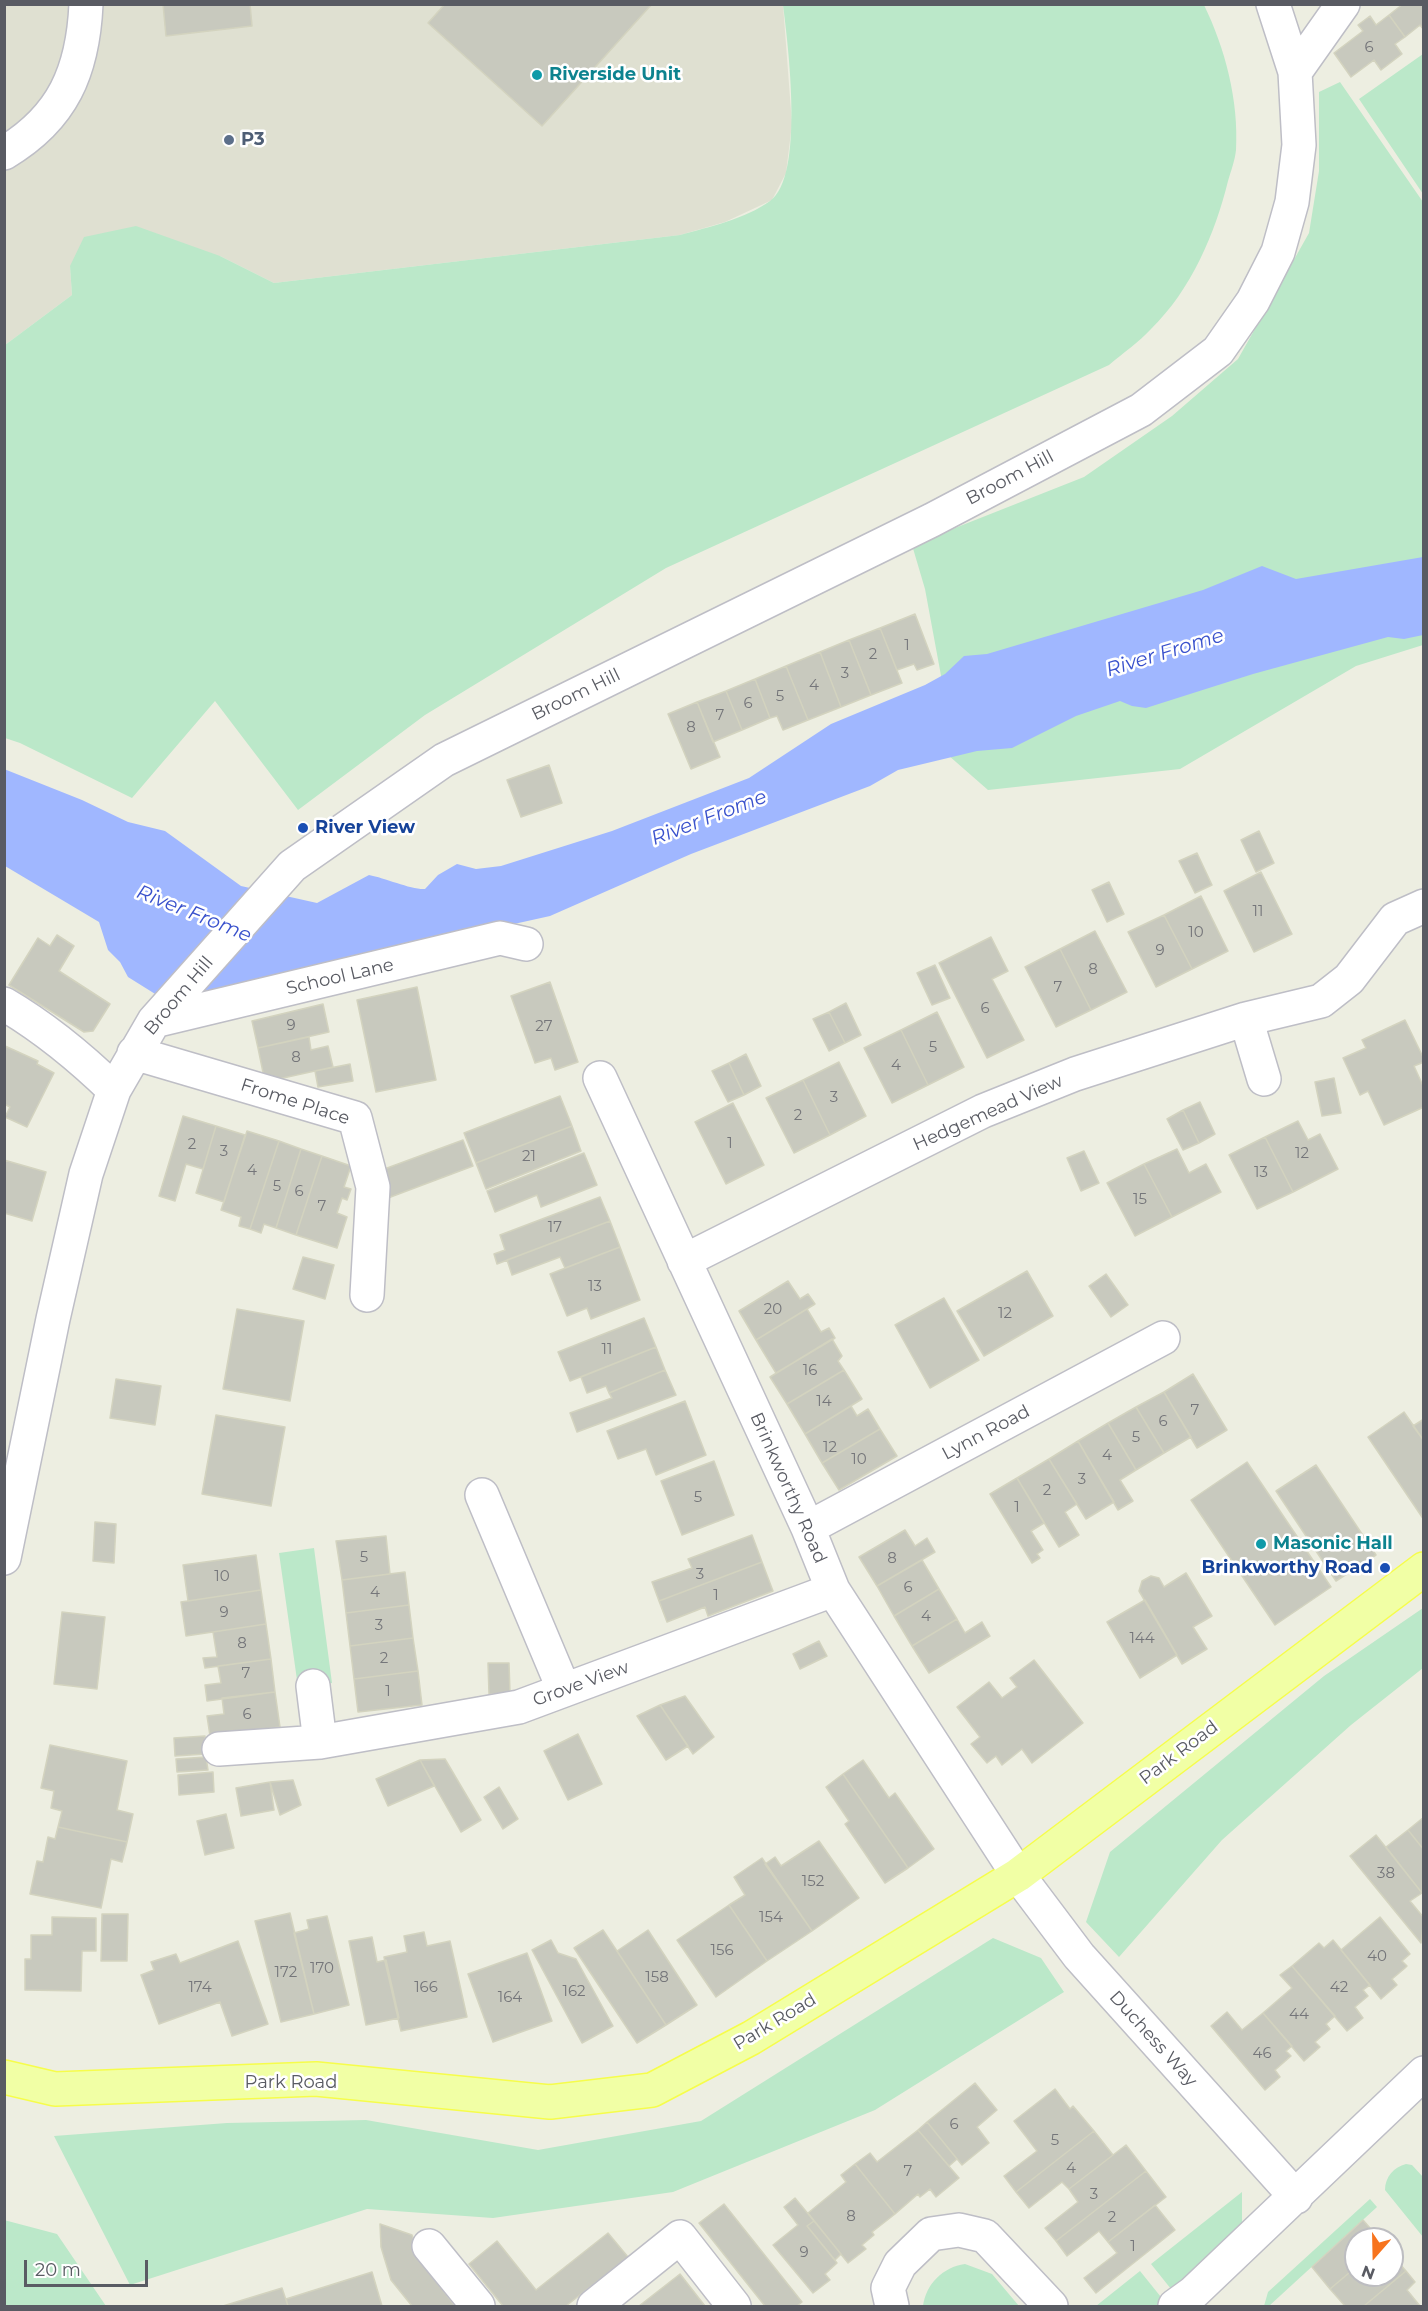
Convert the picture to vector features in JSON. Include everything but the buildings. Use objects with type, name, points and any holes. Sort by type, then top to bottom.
[{"type":"main road","name":"Park Road","points":[[4,2077],[65,2089],[316,2079],[550,2102],[652,2090],[751,2038],[1018,1875],[1424,1569]]},
{"type":"street","points":[[4,153],[33,134],[52,115],[65,95],[77,69],[86,4]]},
{"type":"street","name":"Broom Hill","points":[[5,1556],[53,1319],[86,1174],[114,1090],[134,1053],[163,1012],[292,866],[444,760],[932,520],[1140,410],[1218,351],[1253,301],[1278,252],[1289,212],[1299,145],[1295,72],[1273,4]]},
{"type":"street","points":[[1295,72],[1343,4]]},
{"type":"street","name":"Hedgemead View","points":[[684,1261],[983,1111],[1075,1074],[1246,1019],[1321,1001],[1349,979],[1409,913]]},
{"type":"street","name":"School Lane","points":[[163,1012],[500,938],[526,944]]},
{"type":"street","points":[[4,1004],[31,1020],[76,1054],[114,1090]]},
{"type":"street","points":[[1246,1019],[1264,1080]]},
{"type":"street","name":"Frome Place","points":[[134,1053],[355,1118],[374,1187],[367,1295]]},
{"type":"street","name":"Brinkworthy Road","points":[[600,1078],[808,1528],[833,1590],[1018,1875]]},
{"type":"street","name":"Lynn Road","points":[[808,1528],[1163,1338]]},
{"type":"street","points":[[482,1495],[564,1690]]},
{"type":"street","name":"Grove View","points":[[219,1749],[320,1742],[519,1707],[833,1590]]},
{"type":"street","points":[[313,1686],[320,1742]]},
{"type":"street","name":"Duchess Way","points":[[1018,1875],[1079,1956],[1296,2197]]},
{"type":"street","points":[[1191,2302],[1424,2073]]},
{"type":"street","points":[[892,2307],[888,2288],[900,2264],[931,2234],[959,2230],[985,2236],[1051,2307]]},
{"type":"street","points":[[594,2307],[680,2237],[734,2307]]},
{"type":"street","points":[[429,2246],[478,2307]]},
{"type":"shaded area","points":[[5,5],[783,5],[792,124],[786,173],[772,200],[725,222],[680,235],[274,283],[220,256],[70,266],[72,295],[5,345]]},
{"type":"green space","points":[[783,5],[1204,5],[1212,22],[1229,75],[1235,113],[1236,150],[1223,201],[1200,260],[1190,279],[1165,314],[1109,365],[666,568],[425,715],[298,810],[215,701],[132,798],[20,743],[5,738],[5,345],[72,295],[70,266],[84,237],[136,226],[220,256],[274,283],[680,235],[726,222],[770,201],[781,187],[788,166],[792,109]]},
{"type":"green space","points":[[1423,54],[1423,194],[1359,99]]},
{"type":"green space","points":[[1340,82],[1423,202],[1423,645],[1356,666],[1180,769],[988,790],[940,748],[942,681],[925,589],[912,545],[1084,477],[1172,416],[1238,359],[1309,233],[1319,171],[1319,92]]},
{"type":"green space","points":[[314,1548],[332,1683],[298,1687],[279,1553]]},
{"type":"green space","points":[[1423,1608],[1423,1668],[1351,1725],[1222,1840],[1119,1957],[1086,1922],[1110,1852],[1324,1676]]},
{"type":"green space","points":[[993,1938],[1041,1958],[1064,1992],[875,2110],[673,2192],[493,2218],[367,2209],[130,2285],[54,2136],[227,2123],[366,2120],[538,2150],[701,2121]]},
{"type":"green space","points":[[1406,2164],[1412,2165],[1423,2177],[1423,2237],[1385,2190],[1391,2173]]},
{"type":"green space","points":[[1242,2192],[1242,2224],[1175,2294],[1151,2264]]},
{"type":"green space","points":[[1370,2199],[1377,2207],[1355,2227],[1344,2227],[1344,2237],[1269,2306],[1264,2306],[1268,2292]]},
{"type":"green space","points":[[4,2220],[57,2234],[106,2306],[5,2306]]},
{"type":"green space","points":[[965,2264],[992,2274],[1019,2306],[923,2306],[928,2291],[937,2278],[950,2269]]},
{"type":"green space","points":[[1140,2271],[1165,2302],[1159,2306],[1096,2306]]},
{"type":"water","name":"River Frome","points":[[1423,557],[1423,635],[1404,639],[1388,637],[1253,674],[1146,708],[1120,701],[1076,716],[1012,748],[977,751],[898,770],[870,786],[691,854],[550,916],[194,995],[160,997],[128,977],[120,962],[108,950],[99,922],[5,866],[4,769],[82,800],[128,822],[165,831],[241,886],[317,903],[369,875],[413,888],[425,889],[438,875],[457,864],[476,869],[501,866],[612,831],[749,778],[831,724],[925,685],[945,674],[964,656],[987,654],[1203,590],[1262,566],[1296,579]]},
{"type":"place","name":"Riverside Unit","points":[[537,75]]},
{"type":"place","name":"P3","points":[[229,140]]},
{"type":"place","name":"River View","points":[[303,828]]},
{"type":"place","name":"Masonic Hall","points":[[1261,1544]]},
{"type":"place","name":"Brinkworthy Road","points":[[1385,1568]]}]
